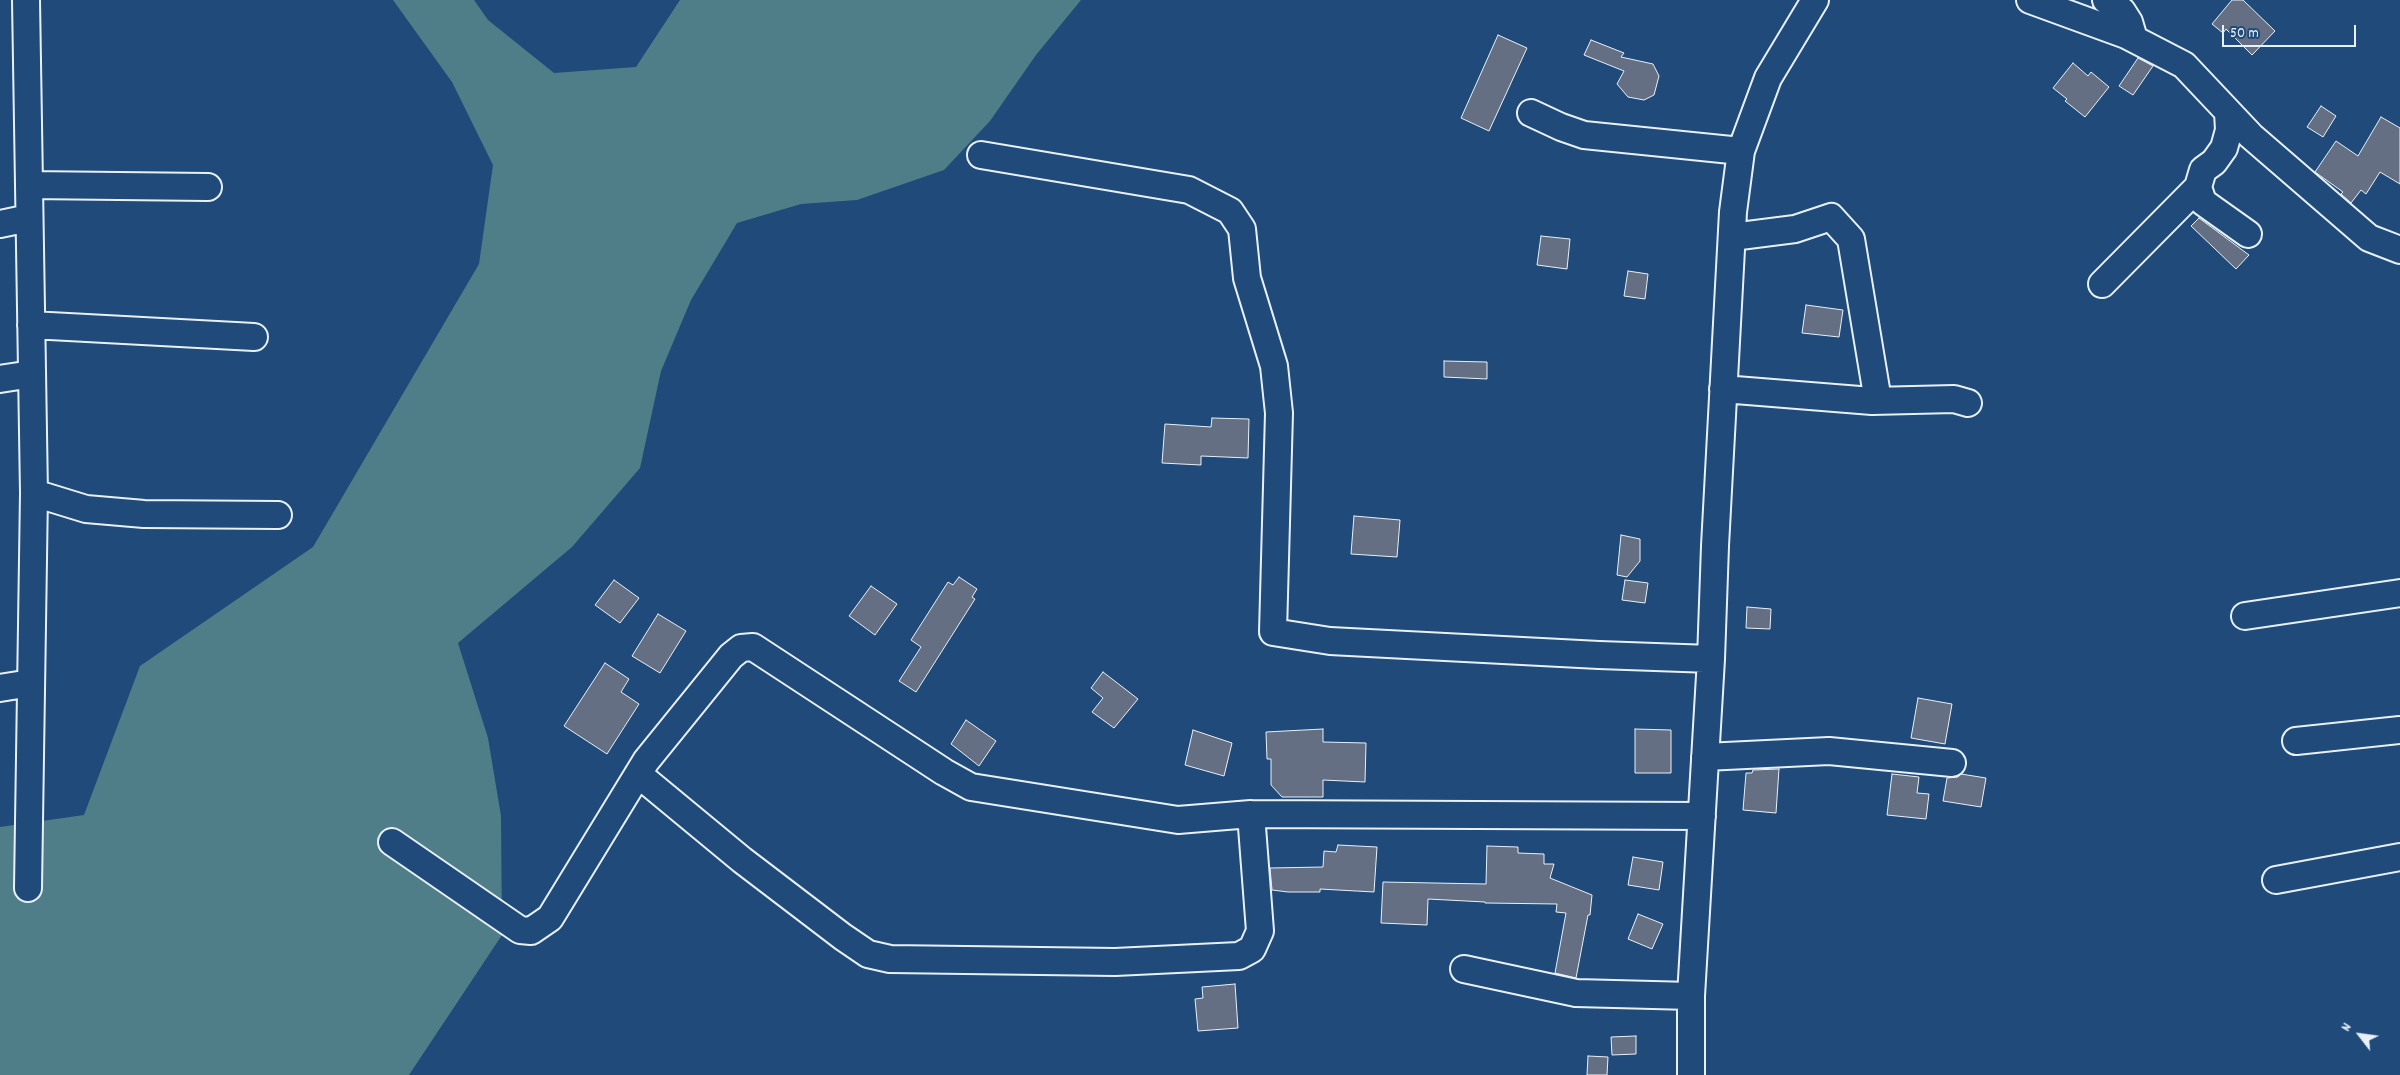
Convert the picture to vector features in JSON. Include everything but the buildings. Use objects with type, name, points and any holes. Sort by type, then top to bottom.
[{"type":"street","points":[[26,0],[34,493],[28,888]]},
{"type":"street","points":[[1690,1075],[1691,996],[1711,659],[1723,389],[1732,237],[1741,151],[1768,78],[1814,0]]},
{"type":"street","points":[[2030,0],[2134,39],[2184,65],[2251,136],[2369,238],[2400,250]]},
{"type":"street","points":[[2106,0],[2122,11],[2129,22],[2134,39]]},
{"type":"street","points":[[2102,284],[2198,187],[2203,170],[2214,162],[2224,148],[2229,130],[2228,112]]},
{"type":"street","points":[[1531,113],[1561,127],[1584,134],[1741,151]]},
{"type":"street","points":[[981,155],[1189,190],[1230,211],[1242,229],[1247,278],[1274,366],[1279,413],[1273,632],[1330,641],[1599,656],[1711,659]]},
{"type":"street","points":[[29,185],[208,187]]},
{"type":"street","points":[[2198,187],[2203,202],[2248,234]]},
{"type":"street","points":[[1732,237],[1795,229],[1832,217],[1851,239],[1878,401]]},
{"type":"street","points":[[0,224],[29,218]]},
{"type":"street","points":[[31,325],[254,337]]},
{"type":"street","points":[[0,379],[32,374]]},
{"type":"street","points":[[1723,389],[1878,401],[1954,399],[1968,403]]},
{"type":"street","points":[[34,493],[86,510],[144,514],[278,515]]},
{"type":"street","points":[[2245,616],[2400,593]]},
{"type":"street","points":[[392,842],[520,930],[531,930],[550,918],[638,774],[731,656],[741,648],[753,647],[944,772],[971,787],[1178,820],[1251,814],[1702,816]]},
{"type":"street","points":[[0,688],[31,683]]},
{"type":"street","points":[[2296,741],[2400,730]]},
{"type":"street","points":[[1705,757],[1829,751],[1952,763]]},
{"type":"street","points":[[638,774],[742,860],[843,937],[868,954],[890,958],[1116,962],[1239,956],[1252,949],[1260,932],[1251,814]]},
{"type":"street","points":[[2276,880],[2400,857]]},
{"type":"street","points":[[1464,969],[1576,992],[1691,996]]},
{"type":"green space","points":[[393,0],[474,0],[488,20],[554,73],[636,67],[680,0],[1081,0],[1036,55],[990,121],[944,170],[857,200],[801,204],[737,223],[691,300],[661,371],[640,468],[572,547],[458,643],[488,738],[501,816],[502,935],[409,1075],[0,1075],[0,827],[84,815],[140,666],[313,547],[479,264],[493,165],[452,82]]}]
